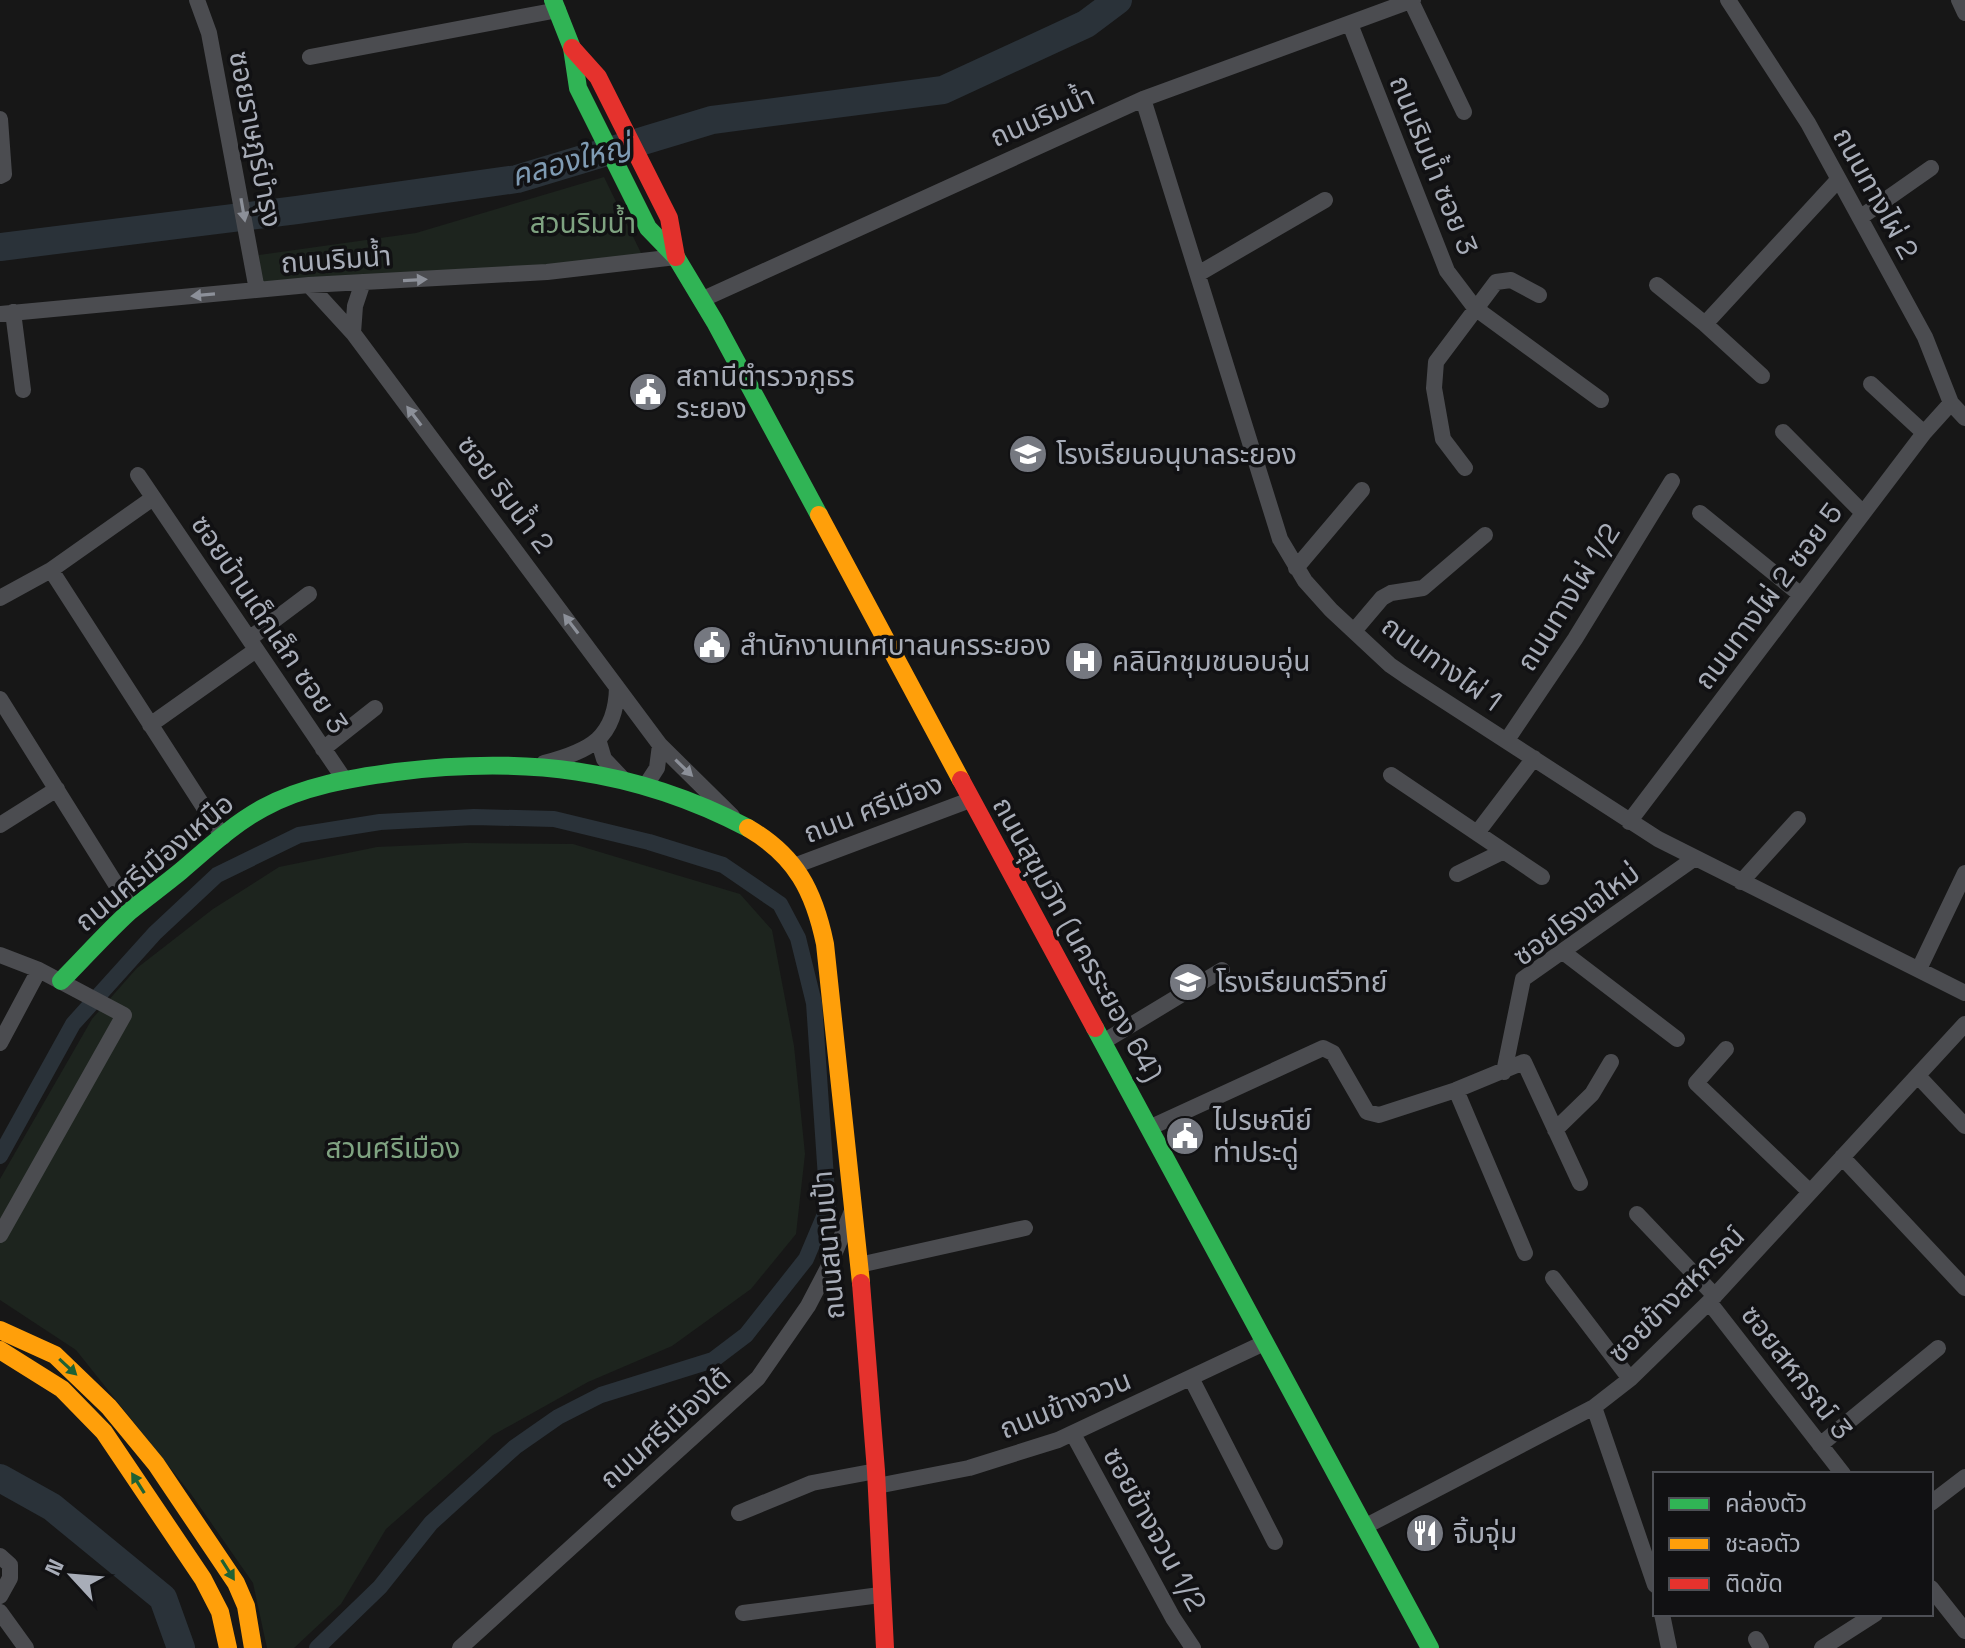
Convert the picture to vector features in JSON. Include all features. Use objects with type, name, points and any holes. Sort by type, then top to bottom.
[{"type":"street","name":"ซอยราษฎร์บำรุง","points":[[197,0],[209,33],[257,290]]},
{"type":"street","points":[[1412,0],[1464,112]]},
{"type":"street","name":"ถนนริมน้ำ","points":[[701,300],[1143,99],[1412,0]]},
{"type":"street","name":"ถนนทางไผ่ 2","points":[[1728,0],[1788,89],[1861,217],[1925,337],[1951,403],[1965,418]]},
{"type":"street","points":[[1959,0],[1965,13]]},
{"type":"street","points":[[310,57],[556,5]]},
{"type":"street","name":"ถนนสุขุมวิท (นครระยอง 64)","points":[[556,5],[572,48],[578,88],[648,228],[676,257],[701,300],[1430,1648]]},
{"type":"street","name":"ถนนริมน้ำ ซอย 3","points":[[1350,24],[1447,271],[1475,308],[1601,400]]},
{"type":"street","name":"ถนนสุขุมวิท (นครระยอง 64)","points":[[572,48],[598,77],[669,218],[676,257]]},
{"type":"street","name":"ถนนทางไผ่ 1","points":[[1143,99],[1280,539],[1296,568],[1331,610],[1390,665],[1629,822],[1741,882],[1965,993]]},
{"type":"street","points":[[0,119],[4,174],[0,176]]},
{"type":"street","points":[[1861,217],[1931,168]]},
{"type":"street","points":[[1705,324],[1838,180]]},
{"type":"street","points":[[1198,274],[1325,200]]},
{"type":"street","name":"ถนนริมน้ำ","points":[[7,313],[309,285],[547,272],[676,257]]},
{"type":"street","points":[[353,333],[355,306],[363,282]]},
{"type":"street","points":[[1465,468],[1443,439],[1434,388],[1436,362],[1496,282],[1519,283],[1539,295]]},
{"type":"street","name":"ซอย ริมน้ำ 2","points":[[309,285],[353,333],[660,745],[739,823]]},
{"type":"street","points":[[1657,285],[1762,376]]},
{"type":"street","points":[[7,313],[23,390]]},
{"type":"street","points":[[1871,384],[1924,433]]},
{"type":"street","name":"ถนนทางไผ่ 2 ซอย 5","points":[[1629,822],[1924,433],[1951,403]]},
{"type":"street","points":[[1783,432],[1863,513]]},
{"type":"street","name":"ซอยบ้านเด็กเล็ก ซอย 3","points":[[138,475],[344,779]]},
{"type":"street","name":"ถนนทางไผ่ 1/2","points":[[1507,740],[1575,639],[1672,481]]},
{"type":"street","points":[[1296,568],[1362,490]]},
{"type":"street","points":[[0,598],[51,570],[153,498]]},
{"type":"street","points":[[1700,513],[1801,595]]},
{"type":"street","points":[[1354,631],[1382,598],[1391,593],[1423,588],[1485,535]]},
{"type":"street","points":[[51,570],[223,837]]},
{"type":"street","points":[[150,725],[253,644],[309,594]]},
{"type":"street","points":[[617,687],[616,707],[603,734],[604,759],[622,778]]},
{"type":"street","points":[[0,699],[132,910]]},
{"type":"street","points":[[323,749],[375,708]]},
{"type":"street","points":[[542,764],[574,755],[593,745],[619,719],[639,718]]},
{"type":"street","points":[[646,785],[657,768],[660,745]]},
{"type":"street","points":[[1477,833],[1534,758]]},
{"type":"street","name":"ถนนศรีเมืองเหนือ","points":[[67,985],[132,910],[223,837],[271,804],[344,779],[486,763],[542,764],[622,778],[684,797],[739,823],[779,849]]},
{"type":"street","points":[[1391,775],[1542,877]]},
{"type":"street","points":[[0,825],[57,789]]},
{"type":"street","name":"ถนน ศรีเมือง","points":[[794,866],[970,800]]},
{"type":"street","points":[[1741,882],[1798,819]]},
{"type":"street","name":"ถนนสนามเป้า","points":[[779,849],[794,866],[812,898],[825,944],[859,1265],[876,1478],[885,1648]]},
{"type":"street","points":[[1457,874],[1504,851]]},
{"type":"street","name":"ซอยโรงเจใหม่","points":[[1504,1072],[1523,979],[1695,858]]},
{"type":"street","points":[[1919,969],[1965,873]]},
{"type":"street","points":[[1563,952],[1677,1039]]},
{"type":"street","points":[[0,955],[39,970],[124,1015],[0,1235]]},
{"type":"street","points":[[0,1043],[39,970]]},
{"type":"street","points":[[1103,1042],[1222,970]]},
{"type":"street","name":"ซอยข้างสหกรณ์","points":[[1366,1526],[1594,1407],[1630,1379],[1712,1299],[1965,1024]]},
{"type":"street","points":[[1149,1128],[1323,1048],[1333,1053],[1367,1112],[1379,1115],[1456,1090],[1524,1062],[1580,1183]]},
{"type":"street","points":[[1726,1049],[1696,1083],[1810,1192]]},
{"type":"street","points":[[1555,1130],[1592,1094],[1611,1062]]},
{"type":"street","points":[[1918,1076],[1965,1126]]},
{"type":"street","points":[[1456,1090],[1525,1253]]},
{"type":"street","points":[[1842,1157],[1965,1288]]},
{"type":"street","name":"ถนนศรีเมืองใต้","points":[[460,1648],[758,1378],[787,1340],[827,1270],[854,1207]]},
{"type":"street","name":"ซอยสหกรณ์ 3","points":[[1637,1214],[1712,1299],[1841,1472]]},
{"type":"street","points":[[859,1265],[1025,1228]]},
{"type":"street","points":[[1553,1278],[1630,1379]]},
{"type":"street","points":[[0,1330],[55,1355],[109,1407],[156,1464],[236,1583],[246,1606],[253,1648]]},
{"type":"street","name":"ถนนข้างจวน","points":[[739,1513],[812,1483],[969,1468],[1011,1457],[1073,1434],[1264,1343]]},
{"type":"street","points":[[1820,1445],[1938,1348]]},
{"type":"street","points":[[0,1350],[62,1389],[104,1432],[203,1579],[220,1612],[228,1648]]},
{"type":"street","points":[[1191,1378],[1275,1542]]},
{"type":"street","points":[[1594,1407],[1653,1579]]},
{"type":"street","name":"ซอยข้างจวน 1/2","points":[[1073,1434],[1173,1618],[1193,1648]]},
{"type":"street","points":[[1933,1501],[1965,1477]]},
{"type":"street","points":[[161,1515],[182,1501]]},
{"type":"street","points":[[0,1556],[10,1565],[10,1578],[0,1596]]},
{"type":"street","points":[[1933,1591],[1965,1631]]},
{"type":"street","points":[[743,1613],[880,1595]]},
{"type":"street","points":[[0,1612],[26,1648]]},
{"type":"street","points":[[1662,1616],[1669,1648]]},
{"type":"street","points":[[1822,1648],[1872,1616]]},
{"type":"green space","name":"สวนริมน้ำ","points":[[604,177],[642,255],[537,268],[261,284],[259,255],[416,233]]},
{"type":"green space","name":"สวนศรีเมือง","points":[[465,843],[573,844],[740,894],[772,930],[794,1046],[805,1154],[796,1234],[751,1289],[672,1346],[588,1382],[493,1435],[386,1529],[341,1604],[294,1648],[267,1648],[253,1583],[191,1494],[76,1350],[0,1300],[0,1179],[92,1019],[137,968],[213,909],[279,867],[377,847]]},
{"type":"waterway","name":"คลองใหญ่","points":[[0,247],[517,179],[712,120],[943,90],[1086,24],[1118,0]]},
{"type":"waterway","points":[[0,1156],[73,1024],[155,933],[217,875],[299,835],[380,822],[474,817],[554,819],[649,842],[723,865],[780,904],[798,938],[814,1003],[828,1207],[806,1259],[746,1335],[713,1360],[601,1395],[558,1417],[515,1447],[431,1523],[380,1587],[317,1648]]},
{"type":"waterway","name":"คลองใหญ่","points":[[0,1478],[52,1507],[163,1598],[181,1648]]},
{"type":"traffic: fast","points":[[553,0],[572,48],[578,88],[648,228],[676,257],[715,322],[819,515]]},
{"type":"traffic: fast","points":[[61,981],[129,912],[230,830],[278,800],[328,784],[379,774],[443,767],[533,767],[620,780],[663,792],[748,828]]},
{"type":"traffic: fast","points":[[1095,1028],[1430,1648]]},
{"type":"traffic: slow","points":[[819,515],[961,780]]},
{"type":"traffic: slow","points":[[748,828],[779,850],[791,863],[808,891],[821,925],[861,1283]]},
{"type":"traffic: slow","points":[[0,1330],[55,1355],[109,1407],[156,1464],[236,1583],[246,1606],[253,1648]]},
{"type":"traffic: slow","points":[[0,1350],[62,1389],[104,1432],[203,1579],[220,1612],[228,1648]]},
{"type":"traffic: jam","points":[[572,48],[598,77],[669,218],[676,257]]},
{"type":"traffic: jam","points":[[961,780],[1095,1028]]},
{"type":"traffic: jam","points":[[861,1283],[876,1471],[885,1648]]},
{"type":"place","name":"สถานีตำรวจภูธร ระยอง","points":[[648,392]]},
{"type":"place","name":"โรงเรียนอนุบาลระยอง","points":[[1028,454]]},
{"type":"place","name":"สำนักงานเทศบาลนครระยอง","points":[[712,645]]},
{"type":"place","name":"คลินิกชุมชนอบอุ่น","points":[[1084,661]]},
{"type":"place","name":"โรงเรียนตรีวิทย์","points":[[1188,982]]},
{"type":"place","name":"ไปรษณีย์ ท่าประดู่","points":[[1185,1136]]},
{"type":"place","name":"จิ้มจุ่ม","points":[[1425,1533]]}]
